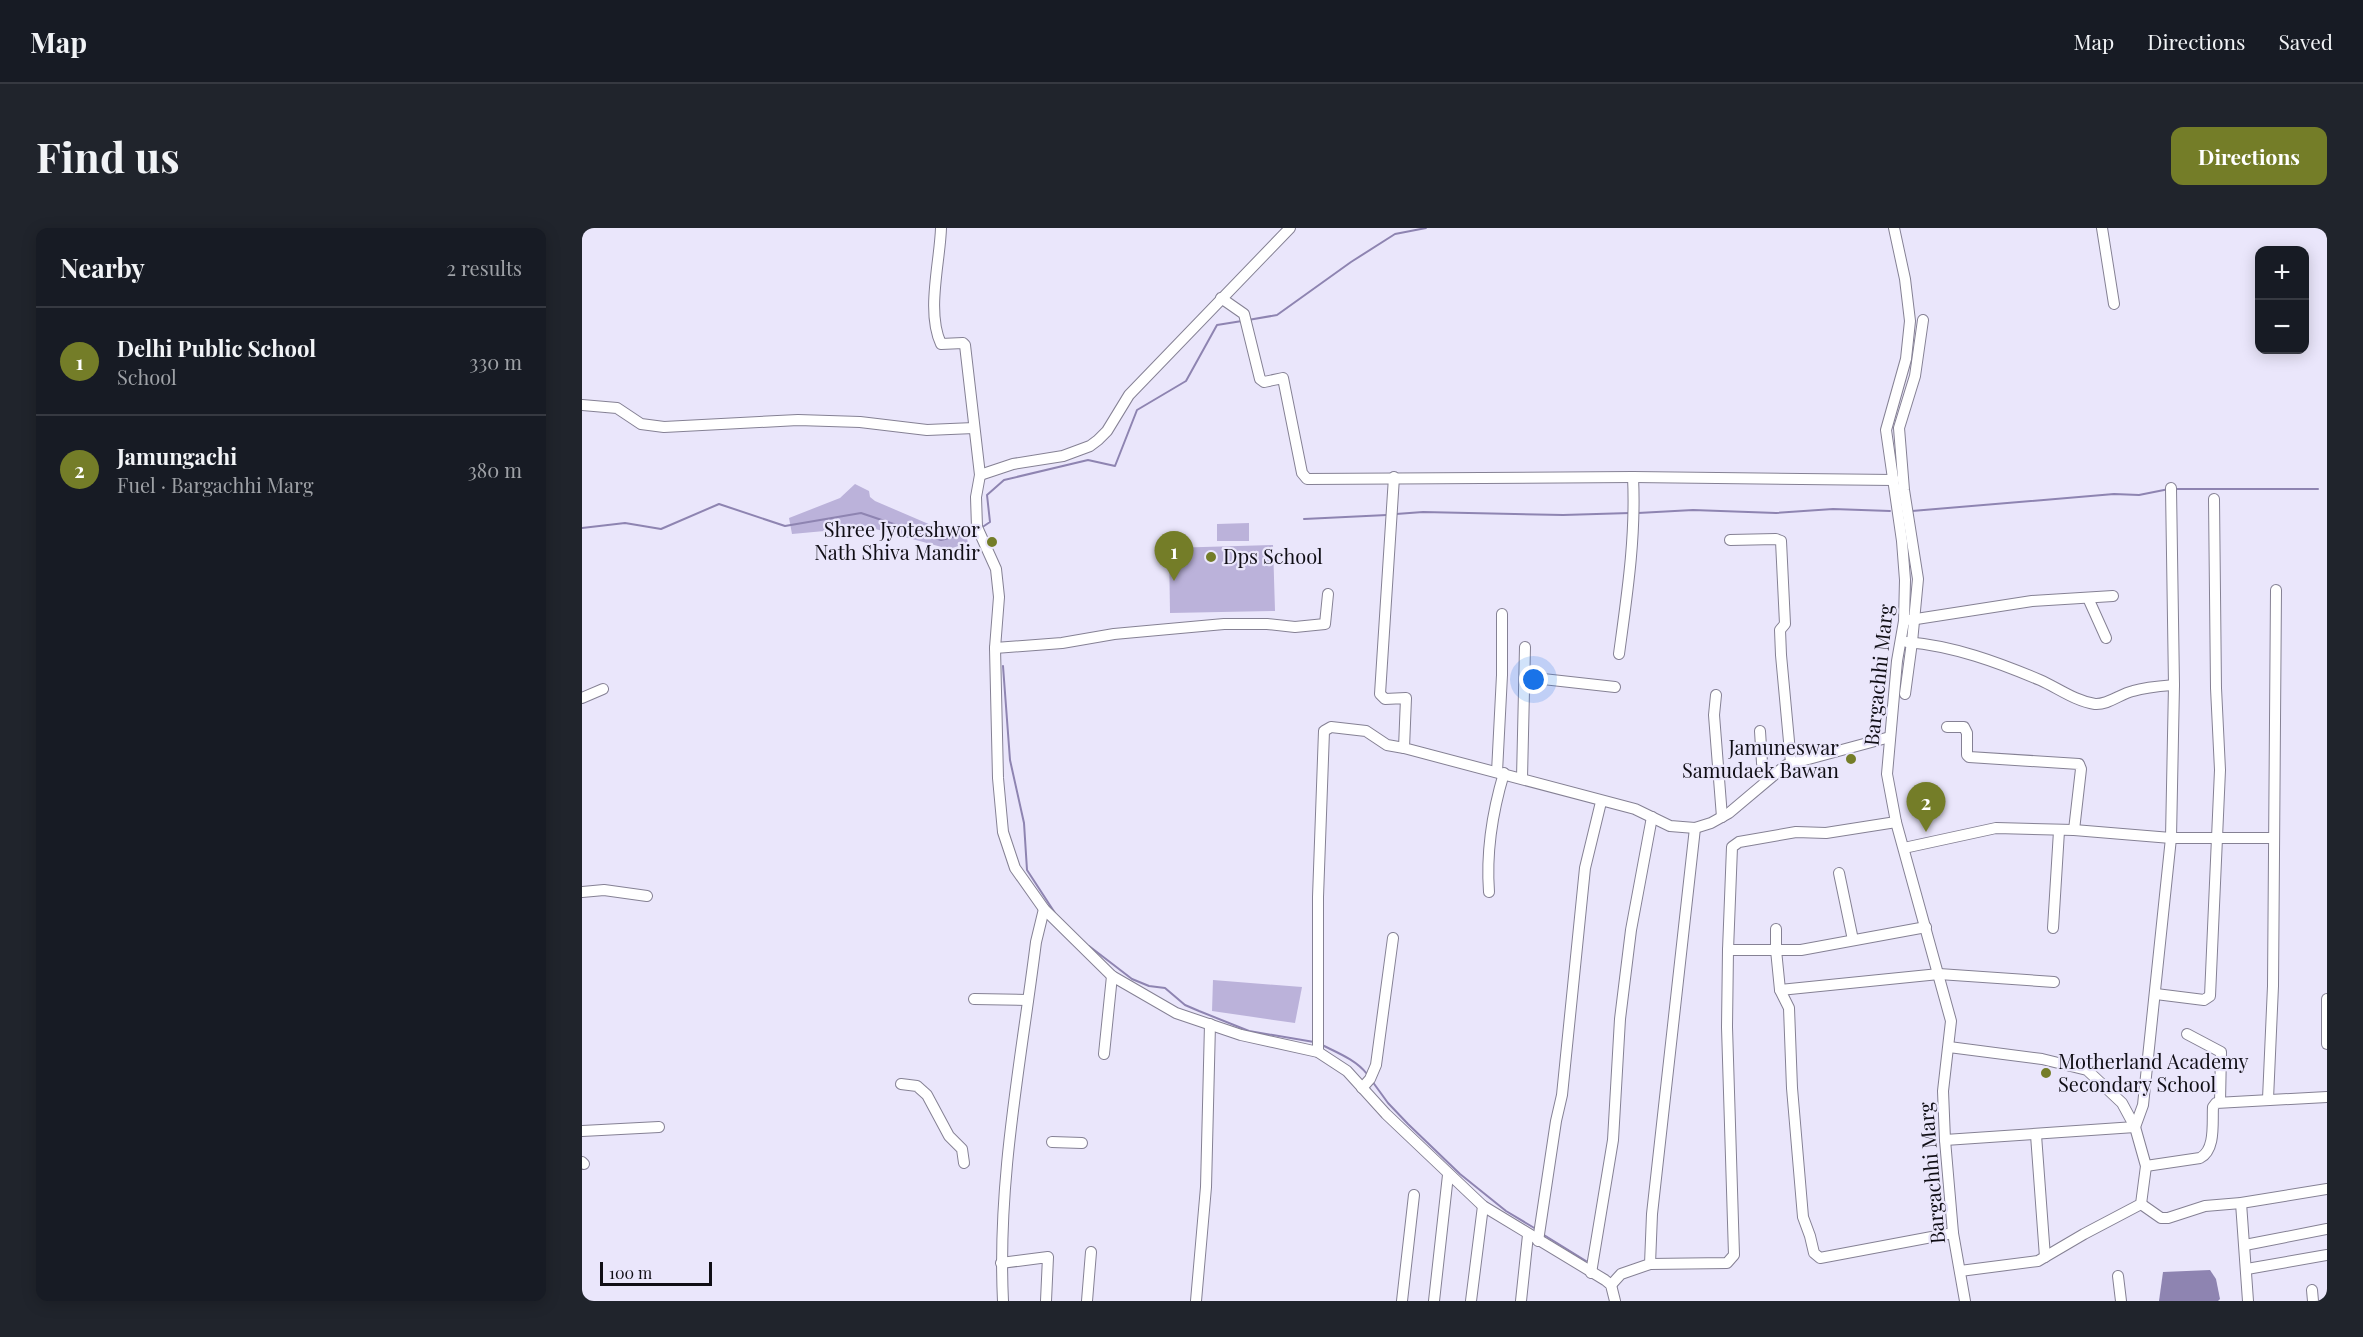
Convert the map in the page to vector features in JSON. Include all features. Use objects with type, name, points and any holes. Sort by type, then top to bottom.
[{"type":"street","points":[[941,228],[934,300],[937,335],[941,344],[963,343],[965,345],[980,475],[976,497],[978,531],[996,569],[999,597],[995,648],[998,778],[1003,832],[1015,868],[1044,909],[1112,976],[1176,1013],[1241,1035],[1318,1052],[1347,1071],[1448,1175],[1483,1206],[1611,1285],[1615,1301]]},
{"type":"street","points":[[980,475],[1012,464],[1063,456],[1090,446],[1098,440],[1107,431],[1129,395],[1290,228]]},
{"type":"street","name":"Bargachhi Marg","points":[[1894,228],[1905,279],[1910,321],[1906,359],[1886,430],[1903,551],[1909,620],[1907,642],[1897,661],[1887,774],[1896,822],[1951,1021],[1943,1090],[1945,1140],[1953,1233],[1965,1301]]},
{"type":"street","points":[[2102,228],[2114,304]]},
{"type":"street","points":[[1221,298],[1244,314],[1260,379],[1264,382],[1283,378],[1303,477],[1307,479],[1633,477],[1894,480]]},
{"type":"street","points":[[1923,320],[1915,376],[1899,428],[1904,490],[1918,579],[1909,620],[2032,601],[2113,596]]},
{"type":"street","points":[[582,405],[617,408],[641,424],[664,427],[798,420],[860,422],[927,430],[974,428]]},
{"type":"street","points":[[1394,477],[1380,694],[1386,699],[1406,698],[1404,748]]},
{"type":"street","points":[[1619,654],[1634,524],[1633,477]]},
{"type":"street","points":[[2135,1127],[2144,1105],[2171,838],[2174,685],[2171,488]]},
{"type":"street","points":[[2156,993],[2204,1000],[2209,998],[2220,770],[2216,688],[2214,499]]},
{"type":"street","points":[[1730,540],[1776,538],[1781,541],[1785,624],[1780,630],[1781,655],[1791,764]]},
{"type":"street","points":[[2268,1099],[2273,986],[2276,590]]},
{"type":"street","points":[[995,648],[1062,643],[1114,634],[1224,624],[1267,624],[1295,627],[1325,624],[1328,594]]},
{"type":"street","points":[[2088,598],[2106,638]]},
{"type":"street","points":[[1489,892],[1488,849],[1501,773],[1502,614]]},
{"type":"street","points":[[1905,694],[1907,642],[1963,651],[2040,680],[2080,700],[2095,704],[2106,704],[2117,696],[2134,690],[2174,685]]},
{"type":"street","points":[[1522,778],[1524,647]]},
{"type":"street","points":[[1525,677],[1615,687]]},
{"type":"street","points":[[582,698],[603,689]]},
{"type":"street","points":[[1716,695],[1714,715],[1722,817]]},
{"type":"street","points":[[1318,1052],[1318,897],[1324,730],[1331,727],[1366,731],[1387,745],[1635,809],[1677,828],[1695,828],[1722,817],[1767,780],[1791,764],[1890,737]]},
{"type":"street","points":[[1947,727],[1964,727],[1967,733],[1967,755],[1969,757],[2079,764],[2081,769],[2074,830]]},
{"type":"street","points":[[1760,731],[1762,763],[1767,780]]},
{"type":"street","points":[[1538,1241],[1562,1095],[1585,868],[1601,802]]},
{"type":"street","points":[[1591,1273],[1613,1140],[1620,1019],[1631,930],[1652,817]]},
{"type":"street","points":[[1611,1285],[1621,1274],[1650,1264],[1727,1263],[1734,1255],[1727,1027],[1732,847],[1739,842],[1796,832],[1826,833],[1896,822]]},
{"type":"street","points":[[1650,1264],[1652,1214],[1695,828]]},
{"type":"street","points":[[1904,848],[1996,828],[2074,830],[2171,838],[2273,838]]},
{"type":"street","points":[[2053,928],[2059,831]]},
{"type":"street","points":[[1839,873],[1853,940]]},
{"type":"street","points":[[582,892],[604,890],[647,896]]},
{"type":"street","points":[[1003,1301],[1001,1263],[1007,1157],[1038,930],[1044,909]]},
{"type":"street","points":[[1728,950],[1801,950],[1926,927]]},
{"type":"street","points":[[1776,928],[1780,990],[1789,1008],[1792,1088],[1803,1217],[1814,1254],[1820,1258],[1953,1233]]},
{"type":"street","points":[[1362,1088],[1376,1065],[1393,938]]},
{"type":"street","points":[[1780,990],[1939,974],[2054,982]]},
{"type":"street","points":[[1104,1054],[1112,976]]},
{"type":"street","points":[[974,999],[1028,1000]]},
{"type":"street","points":[[2327,999],[2327,1044]]},
{"type":"street","points":[[1196,1301],[1206,1187],[1210,1024]]},
{"type":"street","points":[[2187,1034],[2221,1052],[2220,1102]]},
{"type":"street","points":[[1949,1047],[2042,1059],[2087,1070],[2122,1103],[2135,1127],[2146,1166],[2141,1204]]},
{"type":"street","points":[[901,1084],[917,1086],[927,1095],[949,1136],[962,1149],[964,1163]]},
{"type":"street","points":[[2146,1166],[2200,1158],[2206,1155],[2210,1148],[2213,1107],[2220,1102],[2327,1097]]},
{"type":"street","points":[[582,1131],[659,1127]]},
{"type":"street","points":[[1945,1140],[2135,1127]]},
{"type":"street","points":[[2036,1135],[2045,1257]]},
{"type":"street","points":[[1052,1142],[1082,1143]]},
{"type":"street","points":[[1434,1301],[1448,1175]]},
{"type":"street","points":[[2141,1204],[2161,1218],[2168,1218],[2205,1206],[2241,1203],[2327,1189]]},
{"type":"street","points":[[1402,1301],[1414,1195]]},
{"type":"street","points":[[2241,1203],[2248,1301]]},
{"type":"street","points":[[1960,1271],[2028,1263],[2045,1257],[2141,1204]]},
{"type":"street","points":[[1472,1301],[1483,1206]]},
{"type":"street","points":[[2245,1245],[2327,1229]]},
{"type":"street","points":[[1521,1301],[1528,1234]]},
{"type":"street","points":[[1087,1301],[1091,1252]]},
{"type":"street","points":[[2247,1269],[2327,1255]]},
{"type":"street","points":[[1001,1263],[1048,1257],[1046,1301]]},
{"type":"street","points":[[2118,1276],[2121,1301]]},
{"type":"shaded area","points":[[855,484],[869,491],[870,497],[875,501],[938,528],[965,529],[968,543],[949,549],[868,527],[792,534],[789,518],[840,498]]},
{"type":"shaded area","points":[[1249,523],[1249,541],[1217,541],[1217,524]]},
{"type":"shaded area","points":[[1273,545],[1275,611],[1170,613],[1169,548]]},
{"type":"shaded area","points":[[1213,980],[1302,987],[1295,1023],[1212,1011]]},
{"type":"shaded area","points":[[2210,1270],[2216,1279],[2220,1299],[2218,1301],[2159,1301],[2163,1272]]},
{"type":"waterway","points":[[1248,320],[1277,315],[1351,262],[1395,234],[1426,228]]},
{"type":"waterway","points":[[981,528],[990,522],[987,495],[1004,480],[1088,460],[1115,466],[1137,410],[1186,381],[1217,325],[1242,321]]},
{"type":"waterway","points":[[1912,511],[2114,494],[2139,495],[2169,489]]},
{"type":"waterway","points":[[2176,489],[2318,489]]},
{"type":"waterway","points":[[582,528],[625,523],[661,529],[719,504],[785,526],[861,513],[941,540],[976,531]]},
{"type":"waterway","points":[[1638,513],[1693,510],[1776,513],[1833,509],[1890,511]]},
{"type":"waterway","points":[[1396,514],[1423,512],[1563,515],[1630,513]]},
{"type":"waterway","points":[[1304,519],[1387,515]]},
{"type":"waterway","points":[[1003,666],[1010,760],[1024,823],[1027,870],[1055,913]]},
{"type":"waterway","points":[[1089,946],[1132,979],[1149,986],[1165,988],[1185,1005],[1199,1011],[1249,1031],[1314,1042]]},
{"type":"waterway","points":[[1322,1045],[1352,1061],[1367,1074]]},
{"type":"waterway","points":[[1372,1081],[1388,1103],[1460,1174],[1506,1211],[1536,1229]]},
{"type":"waterway","points":[[1544,1235],[1586,1261]]},
{"type":"place","name":"Shree Jyoteshwor Nath Shiva Mandir","points":[[992,542]]},
{"type":"place","name":"Dps School","points":[[1211,557]]},
{"type":"place","name":"Delhi Public School","points":[[1174,581]]},
{"type":"place","name":"Jamuneswar Samudaek Bawan","points":[[1851,759]]},
{"type":"place","name":"Jamungachi","points":[[1926,832]]},
{"type":"place","name":"Motherland Academy Secondary School","points":[[2046,1073]]}]
